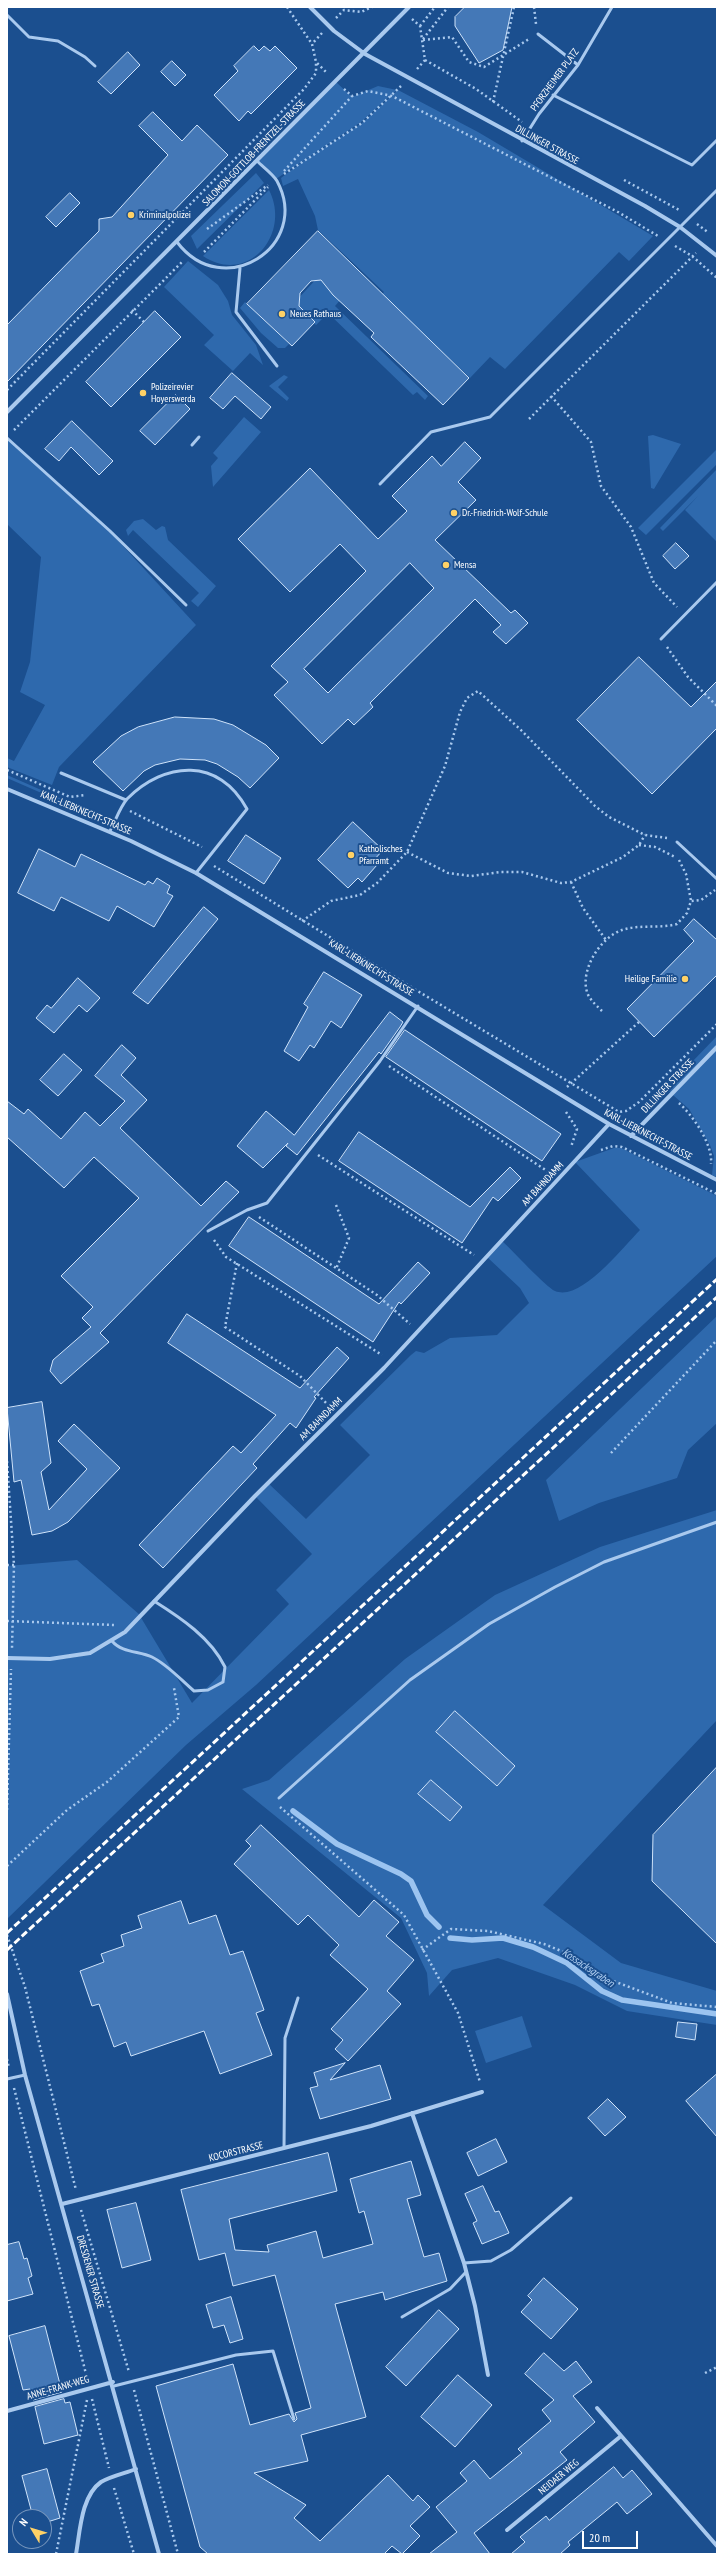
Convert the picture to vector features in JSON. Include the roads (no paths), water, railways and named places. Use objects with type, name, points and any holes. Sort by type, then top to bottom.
[{"type":"street","name":"DILLINGER STRASSE","points":[[310,7],[334,31],[365,54],[680,227],[717,256]]},
{"type":"street","name":"SALOMON-GOTTLOB-FRENTZEL-STRASSE","points":[[7,412],[365,54],[409,7]]},
{"type":"street","name":"KARL-LIEBKNECHT-STRASSE","points":[[7,788],[110,831],[196,873],[418,1006],[609,1124],[717,1180]]},
{"type":"street","name":"DILLINGER STRASSE","points":[[631,1136],[717,1047]]},
{"type":"street","name":"AM BAHNDAMM","points":[[9,1658],[50,1659],[90,1653],[125,1632],[390,1361],[609,1124]]},
{"type":"street","name":"DRESDENER STRASSE","points":[[7,1994],[25,2075],[113,2384],[159,2554]]},
{"type":"street","name":"KOCORSTRASSE","points":[[62,2204],[284,2148],[482,2092]]},
{"type":"street","points":[[412,2113],[464,2263],[488,2375]]},
{"type":"street","name":"ANNE-FRANK-WEG","points":[[7,2411],[89,2388],[113,2384]]},
{"type":"street","points":[[597,2408],[717,2546]]},
{"type":"street","name":"NEIDAER WEG","points":[[507,2530],[621,2436]]},
{"type":"street","points":[[76,2554],[85,2509],[95,2488],[102,2482],[136,2469]]},
{"type":"lane","name":"PFORZHEIMER PLATZ","points":[[522,141],[554,95],[578,65],[612,7]]},
{"type":"lane","points":[[7,15],[29,37],[58,41],[85,57],[94,66]]},
{"type":"lane","points":[[538,34],[578,65]]},
{"type":"lane","points":[[554,95],[692,165],[717,140]]},
{"type":"lane","points":[[177,242],[189,256],[196,261],[213,268],[240,268],[249,265],[268,252],[280,233],[285,217],[283,197],[276,180],[258,161]]},
{"type":"lane","points":[[380,484],[431,432],[490,417],[668,241],[717,190]]},
{"type":"lane","points":[[240,268],[236,312],[277,366]]},
{"type":"lane","points":[[192,445],[199,437]]},
{"type":"lane","points":[[7,438],[110,531],[186,605]]},
{"type":"lane","points":[[661,639],[717,582]]},
{"type":"lane","points":[[110,831],[126,800],[151,781],[172,771],[194,770],[211,774],[226,782],[234,790],[247,809],[196,873]]},
{"type":"lane","points":[[61,773],[126,800]]},
{"type":"lane","points":[[677,842],[717,879]]},
{"type":"lane","points":[[208,1231],[247,1210],[267,1203],[380,1061],[418,1006]]},
{"type":"lane","points":[[279,1798],[410,1680],[490,1624],[555,1586],[604,1562],[717,1522]]},
{"type":"lane","points":[[112,1641],[116,1645],[138,1654],[152,1657],[170,1670],[194,1691],[208,1690],[223,1682],[225,1667],[220,1656],[204,1640],[154,1601]]},
{"type":"lane","points":[[284,2148],[285,2038],[298,1998]]},
{"type":"lane","points":[[7,2079],[25,2075]]},
{"type":"lane","points":[[464,2263],[492,2261],[511,2250],[571,2198]]},
{"type":"lane","points":[[402,2317],[450,2289],[466,2272]]},
{"type":"lane","points":[[113,2384],[236,2355],[273,2351],[294,2419]]},
{"type":"waterway","name":"Kossacksgraben","points":[[293,1811],[337,1844],[401,1874],[411,1881],[427,1915],[439,1927]]},
{"type":"waterway","name":"Kossacksgraben","points":[[450,1938],[472,1940],[503,1938],[533,1947],[567,1963],[602,1991],[622,2000],[717,2014]]},
{"type":"railway","points":[[7,1933],[717,1279]]},
{"type":"railway","points":[[7,1950],[717,1297]]},
{"type":"place","name":"Kriminalpolizei","points":[[131,215]]},
{"type":"place","name":"Neues Rathaus","points":[[282,314]]},
{"type":"place","name":"Polizeirevier Hoyerswerda","points":[[143,393]]},
{"type":"place","name":"Dr.-Friedrich-Wolf-Schule","points":[[454,513]]},
{"type":"place","name":"Mensa","points":[[446,565]]},
{"type":"place","name":"Katholisches Pfarramt","points":[[351,855]]},
{"type":"place","name":"Heilige Familie","points":[[685,979]]}]
